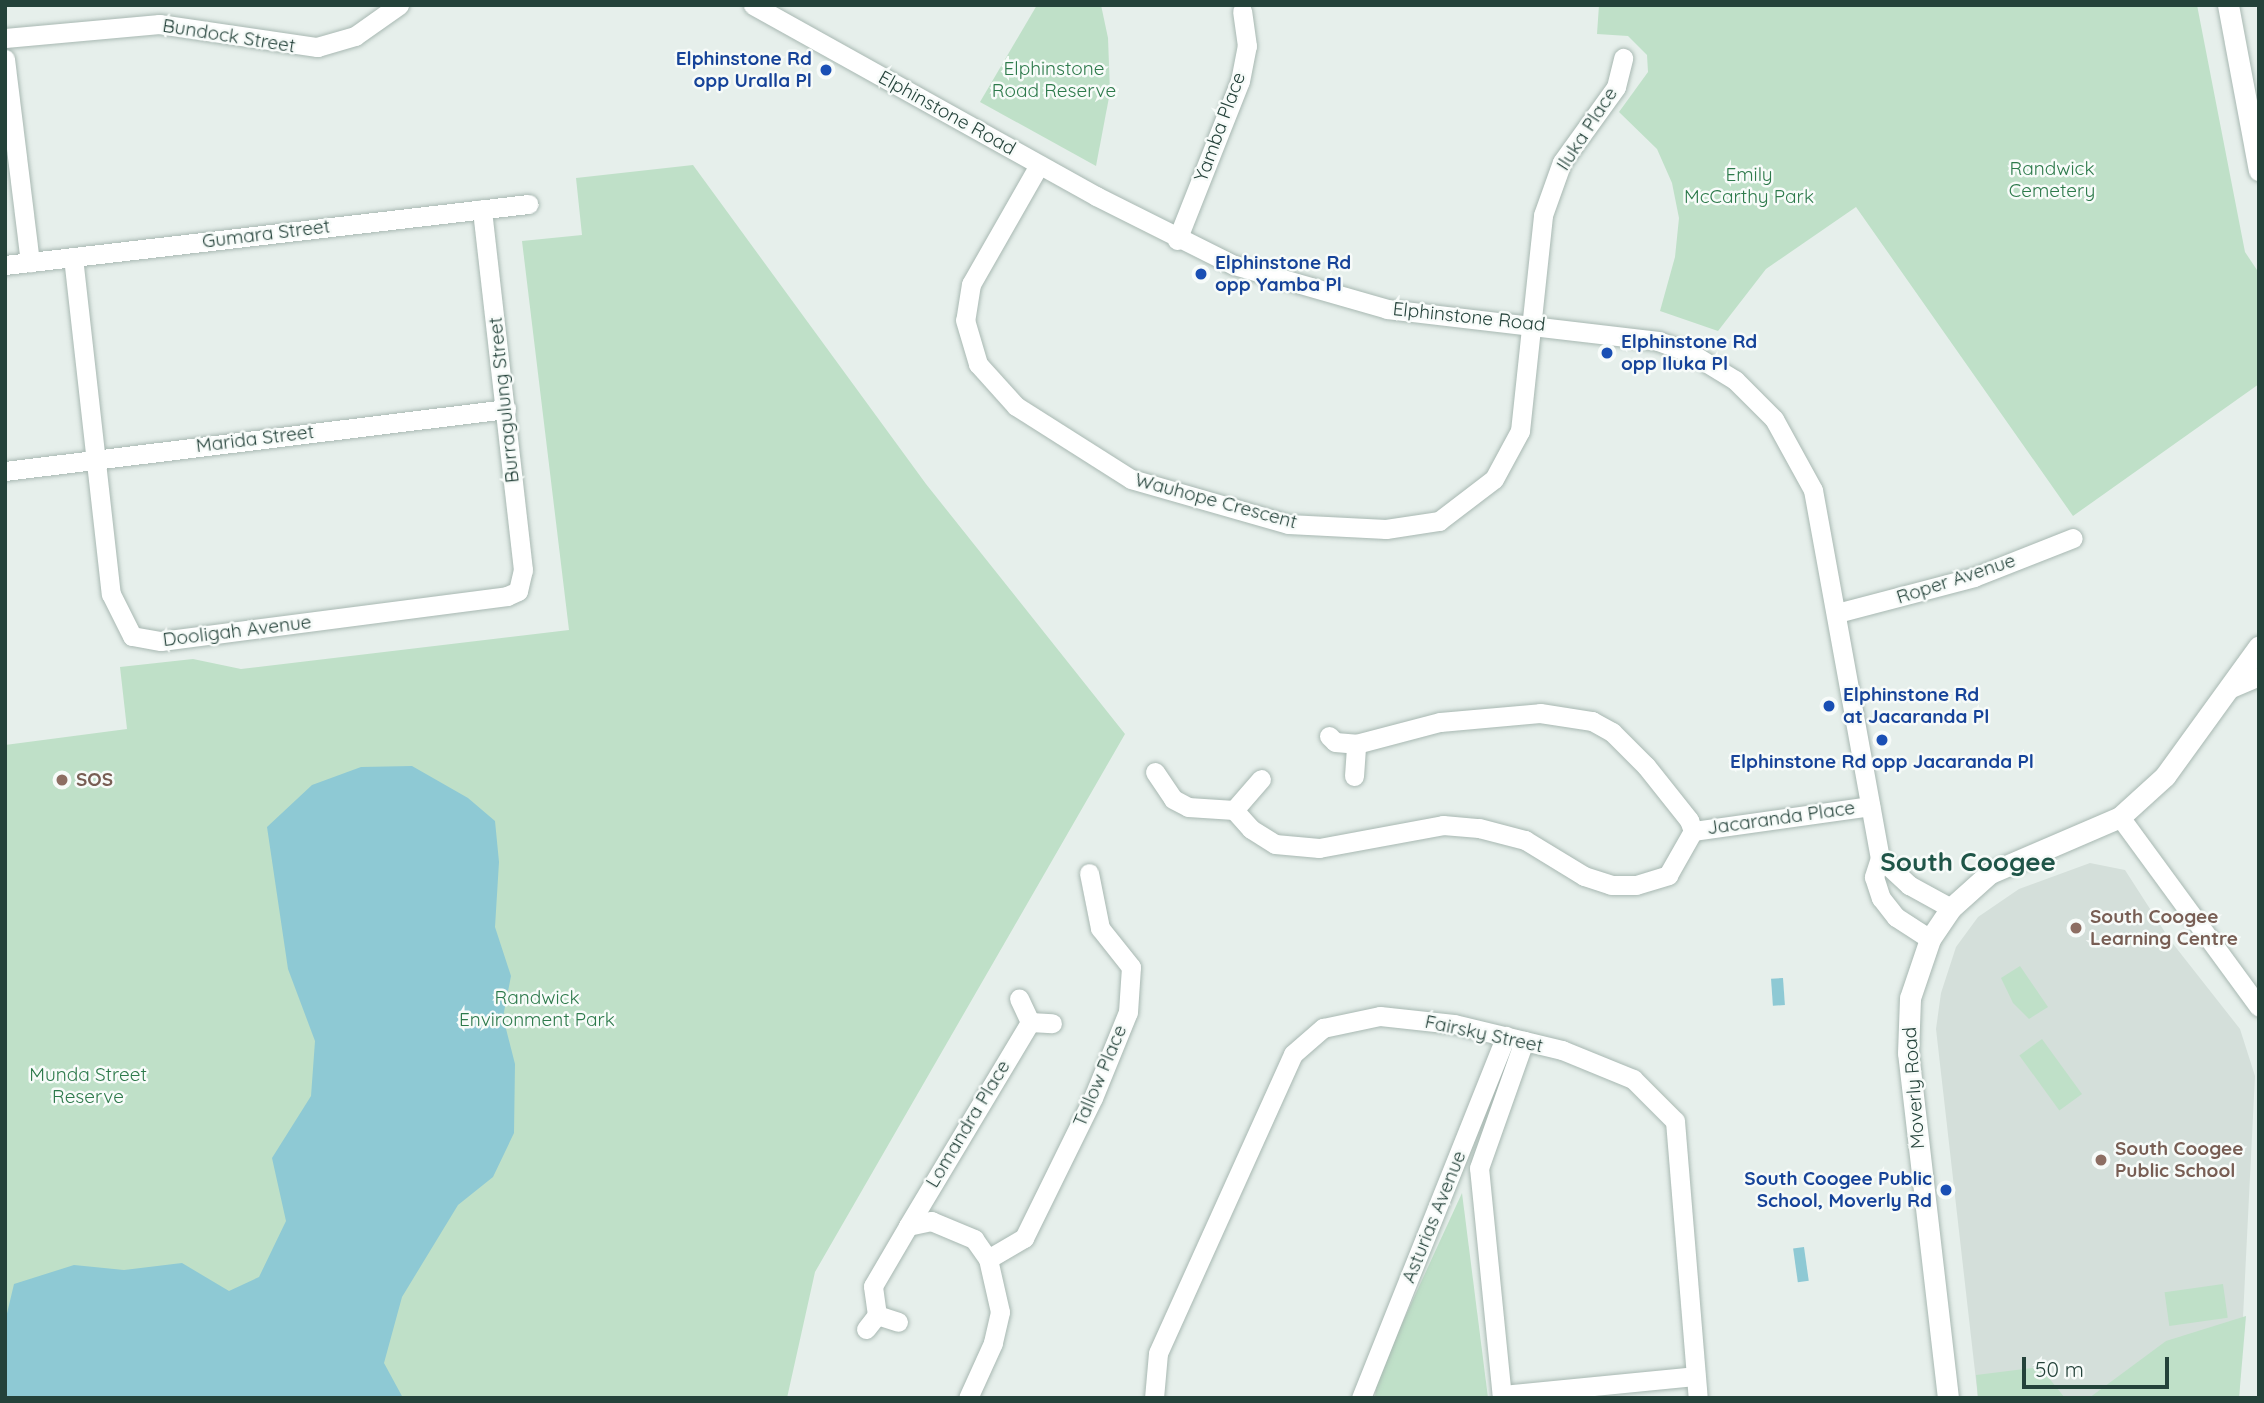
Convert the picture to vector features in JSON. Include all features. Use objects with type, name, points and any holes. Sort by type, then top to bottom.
[{"type":"street","name":"Bundock Street","points":[[5,38],[150,24],[317,47],[355,36],[399,5]]},
{"type":"street","name":"Elphinstone Road","points":[[753,5],[1177,240],[1234,265],[1387,309],[1534,324],[1657,341],[1713,365],[1756,397],[1790,440],[1812,490],[1837,613],[1880,858],[1874,877],[1881,898],[1896,917],[1930,939]]},
{"type":"street","points":[[784,23],[794,5]]},
{"type":"street","points":[[2228,5],[2259,170]]},
{"type":"street","name":"Yamba Place","points":[[1177,240],[1240,81],[1247,46],[1242,11]]},
{"type":"street","name":"Iluka Place","points":[[1534,324],[1539,244],[1552,188],[1562,162],[1616,87],[1622,58]]},
{"type":"street","points":[[5,59],[30,261]]},
{"type":"street","name":"Wauhope Crescent","points":[[1039,164],[971,284],[965,320],[978,364],[1016,406],[1130,479],[1288,524],[1386,529],[1439,521],[1494,479],[1513,449],[1524,414],[1534,324]]},
{"type":"street","name":"Gumara Street","points":[[6,265],[528,204]]},
{"type":"street","name":"Burragulung Street","points":[[482,209],[523,570],[518,591]]},
{"type":"street","points":[[5,257],[6,265]]},
{"type":"street","name":"Dooligah Avenue","points":[[73,257],[111,594],[132,636],[161,641],[507,596],[518,591]]},
{"type":"street","name":"Marida Street","points":[[5,471],[506,409]]},
{"type":"street","name":"Roper Avenue","points":[[1837,613],[1974,578],[2073,538]]},
{"type":"street","name":"Moverly Road","points":[[1948,1398],[1908,1053],[1910,998],[1930,939],[1951,908],[1990,873],[2120,817],[2165,776],[2259,646]]},
{"type":"street","points":[[2231,688],[2259,676]]},
{"type":"street","name":"Jacaranda Place","points":[[1234,810],[1251,829],[1275,844],[1319,848],[1443,825],[1502,831],[1584,876],[1611,885],[1636,885],[1668,875],[1693,831],[1689,820],[1646,766],[1612,732],[1592,721],[1540,713],[1489,717],[1440,722],[1356,744]]},
{"type":"street","points":[[1329,736],[1335,742],[1356,744],[1354,776]]},
{"type":"street","points":[[1155,772],[1173,799],[1188,807],[1234,810],[1261,779]]},
{"type":"street","name":"Jacaranda Place","points":[[1693,831],[1870,806]]},
{"type":"street","points":[[2120,817],[2259,1007]]},
{"type":"street","points":[[1880,858],[1909,885],[1951,908]]},
{"type":"street","name":"Tallow Place","points":[[988,1259],[1024,1238],[1093,1098],[1128,1012],[1130,967],[1100,928],[1089,873]]},
{"type":"street","points":[[1019,998],[1030,1022],[1052,1023]]},
{"type":"street","name":"Fairsky Street","points":[[1154,1398],[1158,1353],[1293,1054],[1323,1028],[1380,1016],[1454,1024],[1562,1050],[1633,1079],[1675,1121],[1698,1398]]},
{"type":"street","name":"Lomandra Place","points":[[898,1322],[872,1322],[873,1286],[1030,1022]]},
{"type":"street","name":"Asturias Avenue","points":[[1502,1396],[1479,1168],[1515,1039]]},
{"type":"street","name":"Asturias Avenue","points":[[1361,1398],[1372,1362],[1515,1039]]},
{"type":"street","points":[[908,1226],[931,1221],[955,1228],[974,1239],[988,1259],[1000,1312],[993,1343],[968,1398]]},
{"type":"street","points":[[1502,1396],[1695,1376]]},
{"type":"shaded area","name":"South Coogee Public School","points":[[2090,863],[2125,870],[2170,940],[2240,1029],[2255,1076],[2239,1398],[1978,1398],[1936,1029],[1941,993],[1956,947],[1978,917],[2019,889]]},
{"type":"green space","name":"Elphinstone Road Reserve","points":[[1037,5],[1101,5],[1108,38],[1110,92],[1096,166],[980,102]]},
{"type":"green space","name":"Randwick Cemetery","points":[[1599,5],[2197,5],[2245,252],[2259,273],[2259,384],[2073,516],[1856,207],[1766,269],[1718,331],[1660,311],[1675,257],[1679,218],[1672,183],[1657,149],[1619,112],[1648,72],[1647,55],[1628,36],[1597,34]]},
{"type":"green space","name":"Randwick Environment Park","points":[[693,165],[926,484],[1125,734],[815,1272],[787,1398],[5,1398],[5,745],[127,729],[120,667],[193,659],[241,669],[569,630],[522,241],[582,235],[576,178]]},
{"type":"green space","points":[[2020,966],[2048,1007],[2029,1019],[2013,1003],[2001,978]]},
{"type":"green space","points":[[2042,1039],[2082,1094],[2059,1110],[2019,1055]]},
{"type":"green space","points":[[1462,1193],[1488,1398],[1375,1398],[1377,1378]]},
{"type":"green space","points":[[2223,1284],[2228,1318],[2169,1326],[2165,1292]]},
{"type":"green space","points":[[2246,1316],[2239,1398],[2089,1398],[2166,1341]]},
{"type":"green space","points":[[2040,1367],[2065,1398],[1978,1398],[1976,1375]]},
{"type":"water","points":[[412,766],[468,798],[495,821],[499,862],[495,927],[511,976],[503,1017],[515,1064],[514,1133],[493,1177],[458,1205],[402,1297],[384,1363],[403,1398],[5,1398],[5,1322],[14,1284],[74,1265],[124,1270],[182,1263],[229,1291],[259,1277],[286,1221],[272,1158],[311,1096],[315,1041],[288,969],[267,827],[312,785],[361,767]]},
{"type":"water","points":[[1783,978],[1785,1005],[1773,1006],[1771,979]]},
{"type":"water","points":[[1804,1247],[1809,1281],[1798,1282],[1793,1249]]},
{"type":"place","name":"Elphinstone Rd opp Uralla Pl","points":[[826,70]]},
{"type":"place","name":"Elphinstone Rd opp Yamba Pl","points":[[1201,274]]},
{"type":"place","name":"Elphinstone Rd opp Iluka Pl","points":[[1607,353]]},
{"type":"place","name":"Elphinstone Rd at Jacaranda Pl","points":[[1829,706]]},
{"type":"place","name":"Elphinstone Rd opp Jacaranda Pl","points":[[1882,740]]},
{"type":"place","name":"SOS","points":[[62,780]]},
{"type":"place","name":"South Coogee Learning Centre","points":[[2076,928]]},
{"type":"place","name":"South Coogee Public School","points":[[2101,1160]]},
{"type":"place","name":"South Coogee Public School, Moverly Rd","points":[[1946,1190]]},
{"type":"district","name":"South Coogee","points":[[1968,862]]},
{"type":"park label","name":"Emily McCarthy Park","points":[[1749,186]]},
{"type":"park label","name":"Munda Street Reserve","points":[[88,1086]]}]
